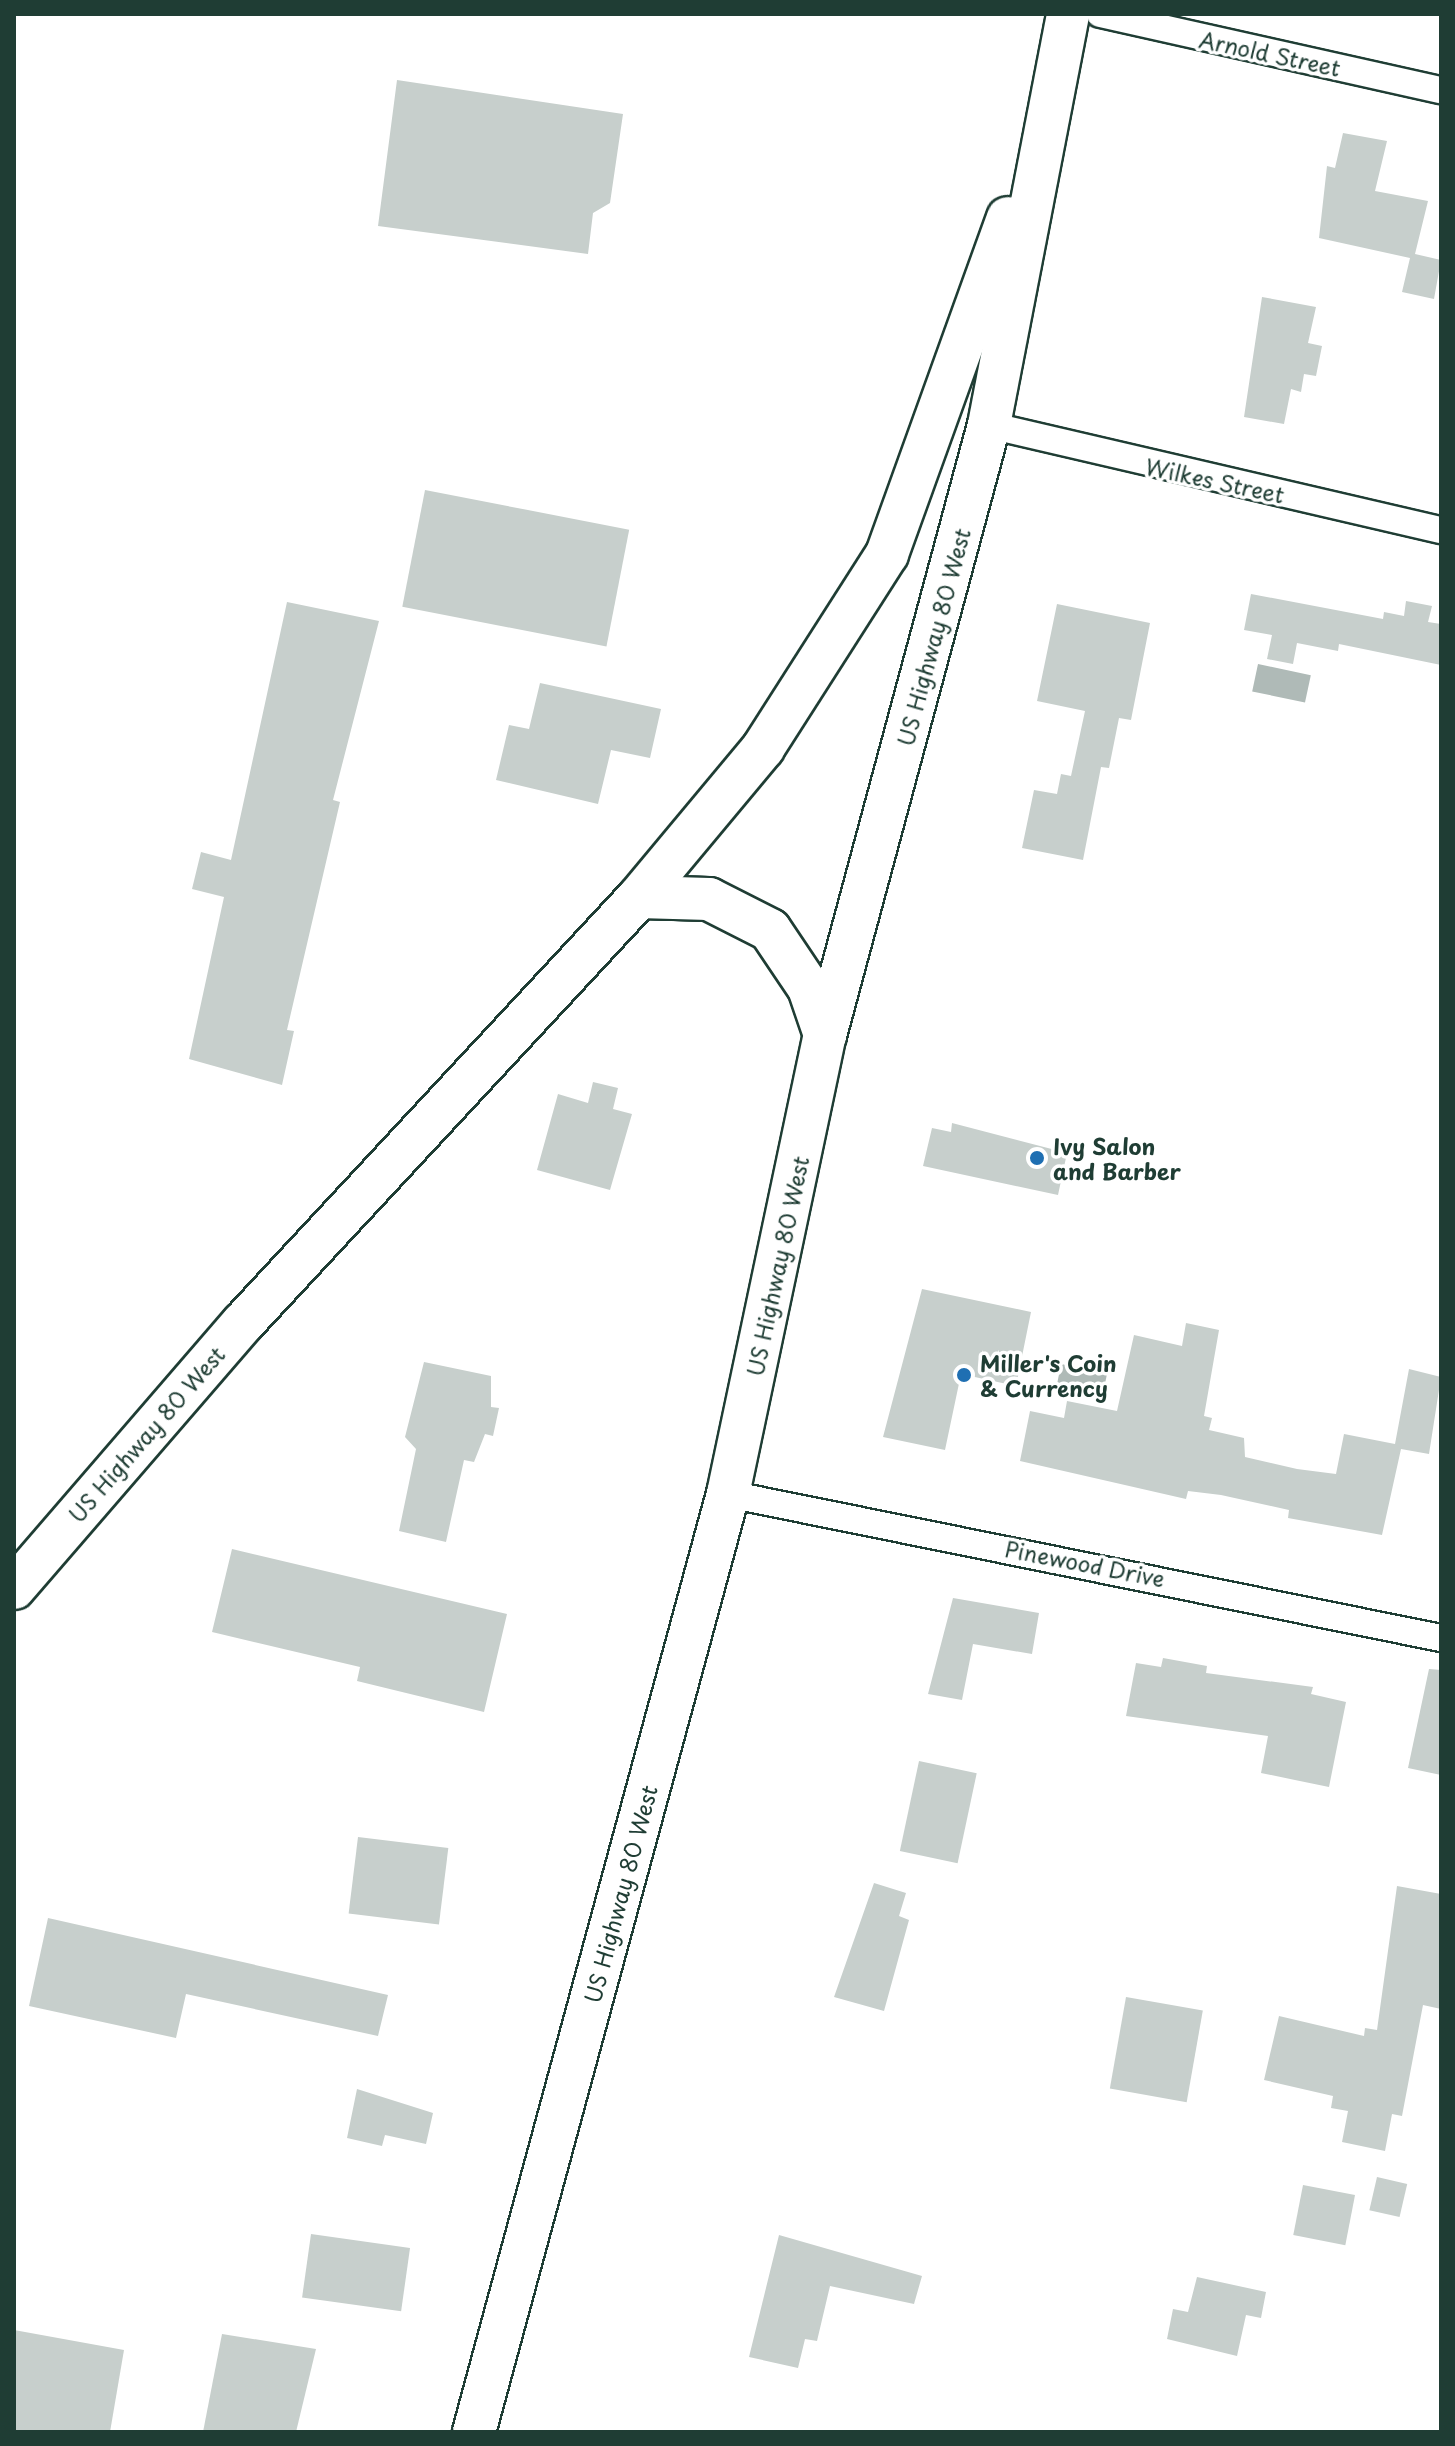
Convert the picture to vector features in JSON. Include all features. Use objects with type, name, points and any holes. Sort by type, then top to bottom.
[{"type":"main road","name":"US Highway 80 West","points":[[474,2432],[728,1494],[825,1035],[989,425],[1068,14]]},
{"type":"main road","name":"US Highway 80 West","points":[[14,1588],[243,1323],[639,897],[763,748],[887,554],[1052,93]]},
{"type":"main road","points":[[639,897],[677,892],[709,899],[770,930],[809,988],[825,1035]]},
{"type":"street","name":"Arnold Street","points":[[1100,14],[1441,90]]},
{"type":"street","name":"Wilkes Street","points":[[989,425],[1441,530]]},
{"type":"street","name":"Pinewood Drive","points":[[728,1494],[1441,1638]]},
{"type":"shaded area","points":[[1258,664],[1311,675],[1305,703],[1252,691]]},
{"type":"shaded area","points":[[1061,1364],[1107,1373],[1103,1396],[1057,1387]]},
{"type":"building","points":[[397,80],[623,114],[610,203],[593,213],[588,254],[378,226]]},
{"type":"building","points":[[1343,133],[1387,141],[1375,191],[1428,201],[1415,254],[1441,260],[1434,299],[1402,292],[1410,258],[1319,238],[1327,166],[1335,168]]},
{"type":"building","points":[[1262,297],[1316,307],[1308,343],[1322,346],[1316,376],[1304,374],[1301,392],[1291,389],[1284,424],[1244,417]]},
{"type":"building","points":[[425,490],[629,530],[606,647],[402,607]]},
{"type":"building","points":[[1251,594],[1383,619],[1384,612],[1404,616],[1406,601],[1432,606],[1428,622],[1441,624],[1441,665],[1339,644],[1338,651],[1297,643],[1293,664],[1267,659],[1272,635],[1244,630]]},
{"type":"building","points":[[287,602],[379,621],[333,800],[340,802],[287,1030],[294,1031],[282,1085],[189,1059],[224,897],[192,889],[201,852],[231,860]]},
{"type":"building","points":[[1057,604],[1150,623],[1131,720],[1119,718],[1109,768],[1101,767],[1083,860],[1022,848],[1034,790],[1057,794],[1061,774],[1071,776],[1085,711],[1037,701]]},
{"type":"building","points":[[540,683],[661,709],[650,758],[611,750],[598,804],[496,780],[509,725],[529,729]]},
{"type":"building","points":[[593,1082],[618,1088],[613,1109],[632,1114],[610,1190],[537,1170],[558,1094],[588,1103]]},
{"type":"building","points":[[952,1123],[1067,1153],[1058,1195],[923,1166],[932,1128],[951,1132]]},
{"type":"building","points":[[922,1289],[1031,1312],[1016,1386],[961,1374],[945,1450],[883,1437]]},
{"type":"building","points":[[1186,1323],[1219,1330],[1204,1416],[1212,1418],[1209,1430],[1244,1438],[1245,1457],[1297,1469],[1336,1474],[1344,1434],[1395,1444],[1409,1369],[1441,1377],[1429,1454],[1401,1449],[1382,1535],[1288,1518],[1289,1510],[1221,1495],[1188,1491],[1186,1499],[1020,1461],[1030,1411],[1064,1418],[1067,1401],[1117,1411],[1134,1335],[1182,1346]]},
{"type":"building","points":[[424,1362],[491,1376],[491,1407],[499,1408],[493,1436],[485,1434],[474,1462],[464,1460],[446,1542],[399,1531],[416,1449],[405,1437]]},
{"type":"building","points":[[232,1549],[507,1614],[484,1712],[357,1681],[360,1667],[212,1632]]},
{"type":"building","points":[[953,1598],[1039,1613],[1032,1654],[973,1644],[962,1700],[928,1694]]},
{"type":"building","points":[[1163,1658],[1207,1666],[1206,1673],[1313,1687],[1311,1694],[1346,1702],[1329,1787],[1261,1773],[1268,1736],[1126,1716],[1136,1663],[1161,1667]]},
{"type":"building","points":[[1429,1669],[1441,1670],[1441,1775],[1408,1768]]},
{"type":"building","points":[[919,1761],[977,1773],[958,1863],[900,1851]]},
{"type":"building","points":[[358,1837],[448,1848],[439,1925],[349,1913]]},
{"type":"building","points":[[874,1883],[906,1893],[899,1916],[909,1920],[884,2011],[834,1997]]},
{"type":"building","points":[[1397,1886],[1441,1894],[1441,2009],[1423,2005],[1402,2116],[1392,2114],[1385,2151],[1342,2142],[1348,2111],[1331,2108],[1333,2096],[1264,2080],[1279,2016],[1364,2036],[1365,2028],[1377,2030]]},
{"type":"building","points":[[48,1918],[388,1995],[378,2036],[186,1994],[176,2038],[29,2006]]},
{"type":"building","points":[[1126,1997],[1203,2011],[1187,2102],[1110,2089]]},
{"type":"building","points":[[357,2089],[433,2113],[426,2144],[385,2135],[382,2146],[347,2138]]},
{"type":"building","points":[[1377,2177],[1407,2184],[1400,2217],[1369,2210]]},
{"type":"building","points":[[1303,2185],[1355,2195],[1345,2245],[1293,2235]]},
{"type":"building","points":[[311,2234],[410,2248],[401,2311],[302,2297]]},
{"type":"building","points":[[779,2235],[922,2276],[914,2304],[830,2286],[817,2341],[805,2339],[798,2368],[749,2357]]},
{"type":"building","points":[[1197,2277],[1266,2292],[1261,2318],[1246,2315],[1237,2356],[1167,2339],[1173,2309],[1188,2312]]},
{"type":"building","points":[[14,2330],[124,2350],[110,2432],[14,2432]]},
{"type":"building","points":[[222,2334],[316,2349],[296,2432],[203,2432]]},
{"type":"place","name":"Ivy Salon and Barber","points":[[1037,1158]]},
{"type":"place","name":"Miller's Coin & Currency","points":[[964,1375]]}]
